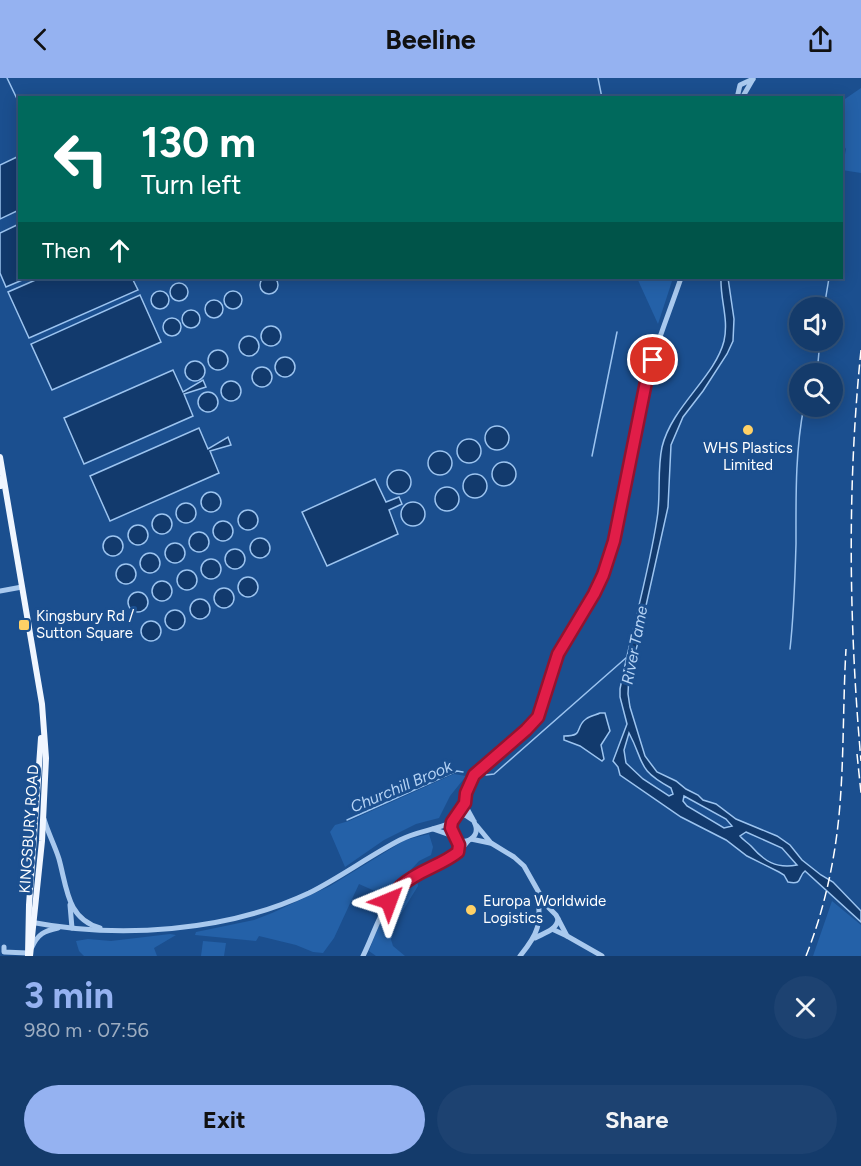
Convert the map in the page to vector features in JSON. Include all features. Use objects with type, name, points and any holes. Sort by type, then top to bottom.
[{"type":"main road","name":"KINGSBURY ROAD","points":[[0,457],[42,704],[46,758],[44,815],[29,953]]},
{"type":"main road","name":"KINGSBURY ROAD","points":[[0,483],[6,497]]},
{"type":"main road","name":"KINGSBURY ROAD","points":[[31,922],[30,896],[42,704]]},
{"type":"main road","points":[[42,836],[35,826],[39,826],[46,758]]},
{"type":"main road","points":[[30,896],[34,883],[37,852],[41,846]]},
{"type":"street","points":[[737,96],[740,85],[754,78]]},
{"type":"street","points":[[743,96],[754,78]]},
{"type":"street","points":[[458,852],[459,845],[451,828],[465,803],[466,793],[474,775],[538,717],[558,654],[603,575],[614,541],[647,377],[681,279]]},
{"type":"street","points":[[0,591],[22,587]]},
{"type":"street","points":[[465,803],[475,823],[491,843],[524,866],[567,936]]},
{"type":"street","points":[[44,815],[69,900],[72,928]]},
{"type":"street","points":[[31,922],[72,928],[138,931],[218,922],[290,901],[326,884],[403,838],[465,815],[475,823],[476,830],[470,840],[449,860],[423,872],[401,886],[383,909],[363,956]]},
{"type":"street","points":[[432,829],[455,838],[491,843]]},
{"type":"street","points":[[41,846],[55,849]]},
{"type":"street","points":[[538,890],[540,921],[544,928],[567,936],[602,956]]},
{"type":"street","points":[[69,900],[88,925],[107,930]]},
{"type":"street","points":[[520,956],[534,939],[545,913],[554,913]]},
{"type":"street","points":[[4,947],[4,952],[29,953],[38,935],[63,927],[71,914]]},
{"type":"street","points":[[534,939],[557,925],[558,919]]},
{"type":"shaded area","points":[[861,88],[861,173],[843,170],[846,149],[843,144],[843,100]]},
{"type":"shaded area","points":[[637,279],[673,279],[658,324]]},
{"type":"shaded area","points":[[454,774],[466,776],[450,796],[439,818],[416,824],[384,840],[345,867],[330,832],[335,825],[349,821]]},
{"type":"shaded area","points":[[429,834],[433,847],[431,855],[419,861],[386,896],[359,884],[334,938],[323,953],[259,936],[256,941],[195,935],[196,932],[254,920],[272,913],[330,886],[405,840]]},
{"type":"shaded area","points":[[417,880],[418,886],[389,933],[393,946],[405,956],[376,956],[369,951],[382,920],[399,895]]},
{"type":"shaded area","points":[[832,901],[861,925],[861,956],[813,956]]},
{"type":"shaded area","points":[[176,935],[154,948],[157,956],[84,956],[79,951],[76,941],[88,939],[111,941]]},
{"type":"shaded area","points":[[203,941],[226,943],[224,956],[201,956]]},
{"type":"water","points":[[18,156],[18,210],[0,219],[0,165]]},
{"type":"water","points":[[18,224],[18,279],[25,279],[6,287],[0,273],[0,233]]},
{"type":"water","points":[[38,279],[132,279],[138,290],[29,338],[8,292]]},
{"type":"water","points":[[263,279],[275,279],[277,282],[275,291],[269,294],[263,291],[260,285]]},
{"type":"water","name":"River Tame","points":[[721,279],[728,279],[734,319],[733,341],[703,391],[683,417],[671,445],[668,507],[629,674],[630,707],[645,756],[657,772],[676,781],[703,800],[716,804],[736,819],[777,836],[790,845],[802,860],[833,882],[861,911],[861,922],[805,871],[798,881],[788,882],[784,875],[747,856],[726,840],[681,817],[620,775],[613,761],[627,724],[620,689],[653,541],[658,510],[662,447],[675,418],[719,354],[724,341],[726,325]],"holes":[[[629,733],[643,765],[652,776],[671,788],[673,794],[669,796],[643,779],[626,763],[624,750]],[[684,796],[726,819],[732,826],[724,828],[687,806],[683,801]],[[746,832],[782,848],[797,865],[783,866],[771,863],[740,836]]]},
{"type":"water","points":[[179,283],[185,286],[188,292],[185,298],[179,301],[173,298],[170,292],[173,286]]},
{"type":"water","points":[[160,291],[166,294],[169,300],[166,306],[160,309],[154,306],[151,300],[154,294]]},
{"type":"water","points":[[233,291],[239,294],[242,300],[239,306],[233,309],[227,306],[224,300],[227,294]]},
{"type":"water","points":[[140,295],[161,342],[52,390],[31,344]]},
{"type":"water","points":[[214,300],[220,303],[223,309],[220,315],[214,318],[208,315],[205,309],[208,303]]},
{"type":"water","points":[[191,310],[197,313],[200,319],[197,325],[191,328],[185,325],[182,319],[185,313]]},
{"type":"water","points":[[172,318],[178,321],[181,327],[178,333],[172,336],[166,333],[163,327],[166,321]]},
{"type":"water","points":[[267,326],[275,326],[281,332],[281,340],[275,346],[267,346],[261,340],[261,332]]},
{"type":"water","points":[[245,336],[253,336],[259,342],[259,350],[253,356],[245,356],[239,350],[239,342]]},
{"type":"water","points":[[214,350],[222,350],[228,356],[228,364],[222,370],[214,370],[208,364],[208,356]]},
{"type":"water","points":[[281,357],[289,357],[295,363],[295,371],[289,377],[281,377],[275,371],[275,363]]},
{"type":"water","points":[[191,361],[199,361],[205,367],[205,375],[199,381],[191,381],[185,375],[185,367]]},
{"type":"water","points":[[258,367],[266,367],[272,373],[272,381],[266,387],[258,387],[252,381],[252,373]]},
{"type":"water","points":[[173,370],[183,392],[203,380],[206,387],[184,394],[193,416],[84,464],[64,418]]},
{"type":"water","points":[[227,381],[235,381],[241,387],[241,395],[235,401],[227,401],[221,395],[221,387]]},
{"type":"water","points":[[204,392],[212,392],[218,398],[218,406],[212,412],[204,412],[198,406],[198,398]]},
{"type":"water","points":[[497,426],[502,427],[508,433],[508,443],[502,449],[497,450],[492,449],[486,443],[485,438],[486,433],[492,427]]},
{"type":"water","points":[[199,428],[208,449],[228,437],[231,445],[210,451],[219,473],[110,521],[90,476]]},
{"type":"water","points":[[469,439],[474,440],[480,446],[480,456],[474,462],[469,463],[464,462],[458,456],[457,451],[458,446],[464,440]]},
{"type":"water","points":[[440,451],[445,452],[451,458],[451,468],[445,474],[440,475],[435,474],[429,468],[428,463],[429,458],[435,452]]},
{"type":"water","points":[[504,462],[509,463],[515,469],[515,479],[509,485],[504,486],[499,485],[493,479],[492,474],[493,469],[499,463]]},
{"type":"water","points":[[399,470],[404,471],[410,477],[410,487],[404,493],[399,494],[394,493],[388,487],[387,482],[388,477],[394,471]]},
{"type":"water","points":[[475,474],[480,475],[486,481],[486,491],[480,497],[475,498],[470,497],[464,491],[463,486],[464,481],[470,475]]},
{"type":"water","points":[[375,479],[386,502],[399,497],[402,504],[389,510],[398,534],[327,566],[302,512]]},
{"type":"water","points":[[447,487],[452,488],[458,494],[458,504],[452,510],[447,511],[442,510],[436,504],[435,499],[436,494],[442,488]]},
{"type":"water","points":[[211,492],[218,495],[221,502],[218,509],[211,512],[204,509],[201,502],[204,495]]},
{"type":"water","points":[[413,502],[418,503],[424,509],[424,519],[418,525],[413,526],[408,525],[402,519],[401,514],[402,509],[408,503]]},
{"type":"water","points":[[186,503],[193,506],[196,513],[193,520],[186,523],[179,520],[176,513],[179,506]]},
{"type":"water","points":[[248,510],[255,513],[258,520],[255,527],[248,530],[241,527],[238,520],[241,513]]},
{"type":"water","points":[[162,514],[169,517],[172,524],[169,531],[162,534],[155,531],[152,524],[155,517]]},
{"type":"water","points":[[223,521],[230,524],[233,531],[230,538],[223,541],[216,538],[213,531],[216,524]]},
{"type":"water","points":[[138,525],[145,528],[148,535],[145,542],[138,545],[131,542],[128,535],[131,528]]},
{"type":"water","points":[[199,532],[206,535],[209,542],[206,549],[199,552],[192,549],[189,542],[192,535]]},
{"type":"water","points":[[113,536],[120,539],[123,546],[120,553],[113,556],[106,553],[103,546],[106,539]]},
{"type":"water","points":[[260,538],[267,541],[270,548],[267,555],[260,558],[253,555],[250,548],[253,541]]},
{"type":"water","points":[[175,543],[182,546],[185,553],[182,560],[175,563],[168,560],[165,553],[168,546]]},
{"type":"water","points":[[235,549],[242,552],[245,559],[242,566],[235,569],[228,566],[225,559],[228,552]]},
{"type":"water","points":[[150,553],[157,556],[160,563],[157,570],[150,573],[143,570],[140,563],[143,556]]},
{"type":"water","points":[[211,559],[218,562],[221,569],[218,576],[211,579],[204,576],[201,569],[204,562]]},
{"type":"water","points":[[126,564],[133,567],[136,574],[133,581],[126,584],[119,581],[116,574],[119,567]]},
{"type":"water","points":[[187,570],[194,573],[197,580],[194,587],[187,590],[180,587],[177,580],[180,573]]},
{"type":"water","points":[[248,577],[255,580],[258,587],[255,594],[248,597],[241,594],[238,587],[241,580]]},
{"type":"water","points":[[162,581],[169,584],[172,591],[169,598],[162,601],[155,598],[152,591],[155,584]]},
{"type":"water","points":[[224,588],[231,591],[234,598],[231,605],[224,608],[217,605],[214,598],[217,591]]},
{"type":"water","points":[[138,592],[145,595],[148,602],[145,609],[138,612],[131,609],[128,602],[131,595]]},
{"type":"water","points":[[200,599],[207,602],[210,609],[207,616],[200,619],[193,616],[190,609],[193,602]]},
{"type":"water","points":[[175,610],[182,613],[185,620],[182,627],[175,630],[168,627],[165,620],[168,613]]},
{"type":"water","points":[[151,621],[158,624],[161,631],[158,638],[151,641],[144,638],[141,631],[144,624]]},
{"type":"water","points":[[605,713],[610,731],[601,745],[604,759],[602,761],[580,746],[564,740],[564,736],[575,735],[586,719]]},
{"type":"waterway","points":[[7,78],[18,101]]},
{"type":"waterway","points":[[598,78],[602,96]]},
{"type":"waterway","points":[[826,297],[829,279]]},
{"type":"waterway","points":[[592,456],[617,332]]},
{"type":"waterway","points":[[818,363],[819,351]]},
{"type":"waterway","points":[[790,649],[795,583],[796,492],[802,417]]},
{"type":"waterway","name":"Churchill Brook","points":[[486,775],[494,774],[627,657]]},
{"type":"waterway","name":"Churchill Brook","points":[[347,820],[457,771],[463,772]]},
{"type":"railway","points":[[861,350],[853,453],[851,556],[854,658],[861,761]]},
{"type":"railway","points":[[806,956],[824,901],[836,843],[841,785],[846,649]]},
{"type":"railway","points":[[857,754],[861,793]]},
{"type":"place","name":"WHS Plastics Limited","points":[[748,430]]},
{"type":"place","name":"Kingsbury Rd / Sutton Square","points":[[24,625]]},
{"type":"place","name":"Europa Worldwide Logistics","points":[[471,910]]},
{"type":"route","points":[[389,901],[411,878],[449,860],[458,852],[459,845],[452,833],[452,822],[462,810],[469,784],[474,775],[533,724],[538,717],[558,654],[594,594],[609,559],[647,377],[653,360]]}]
